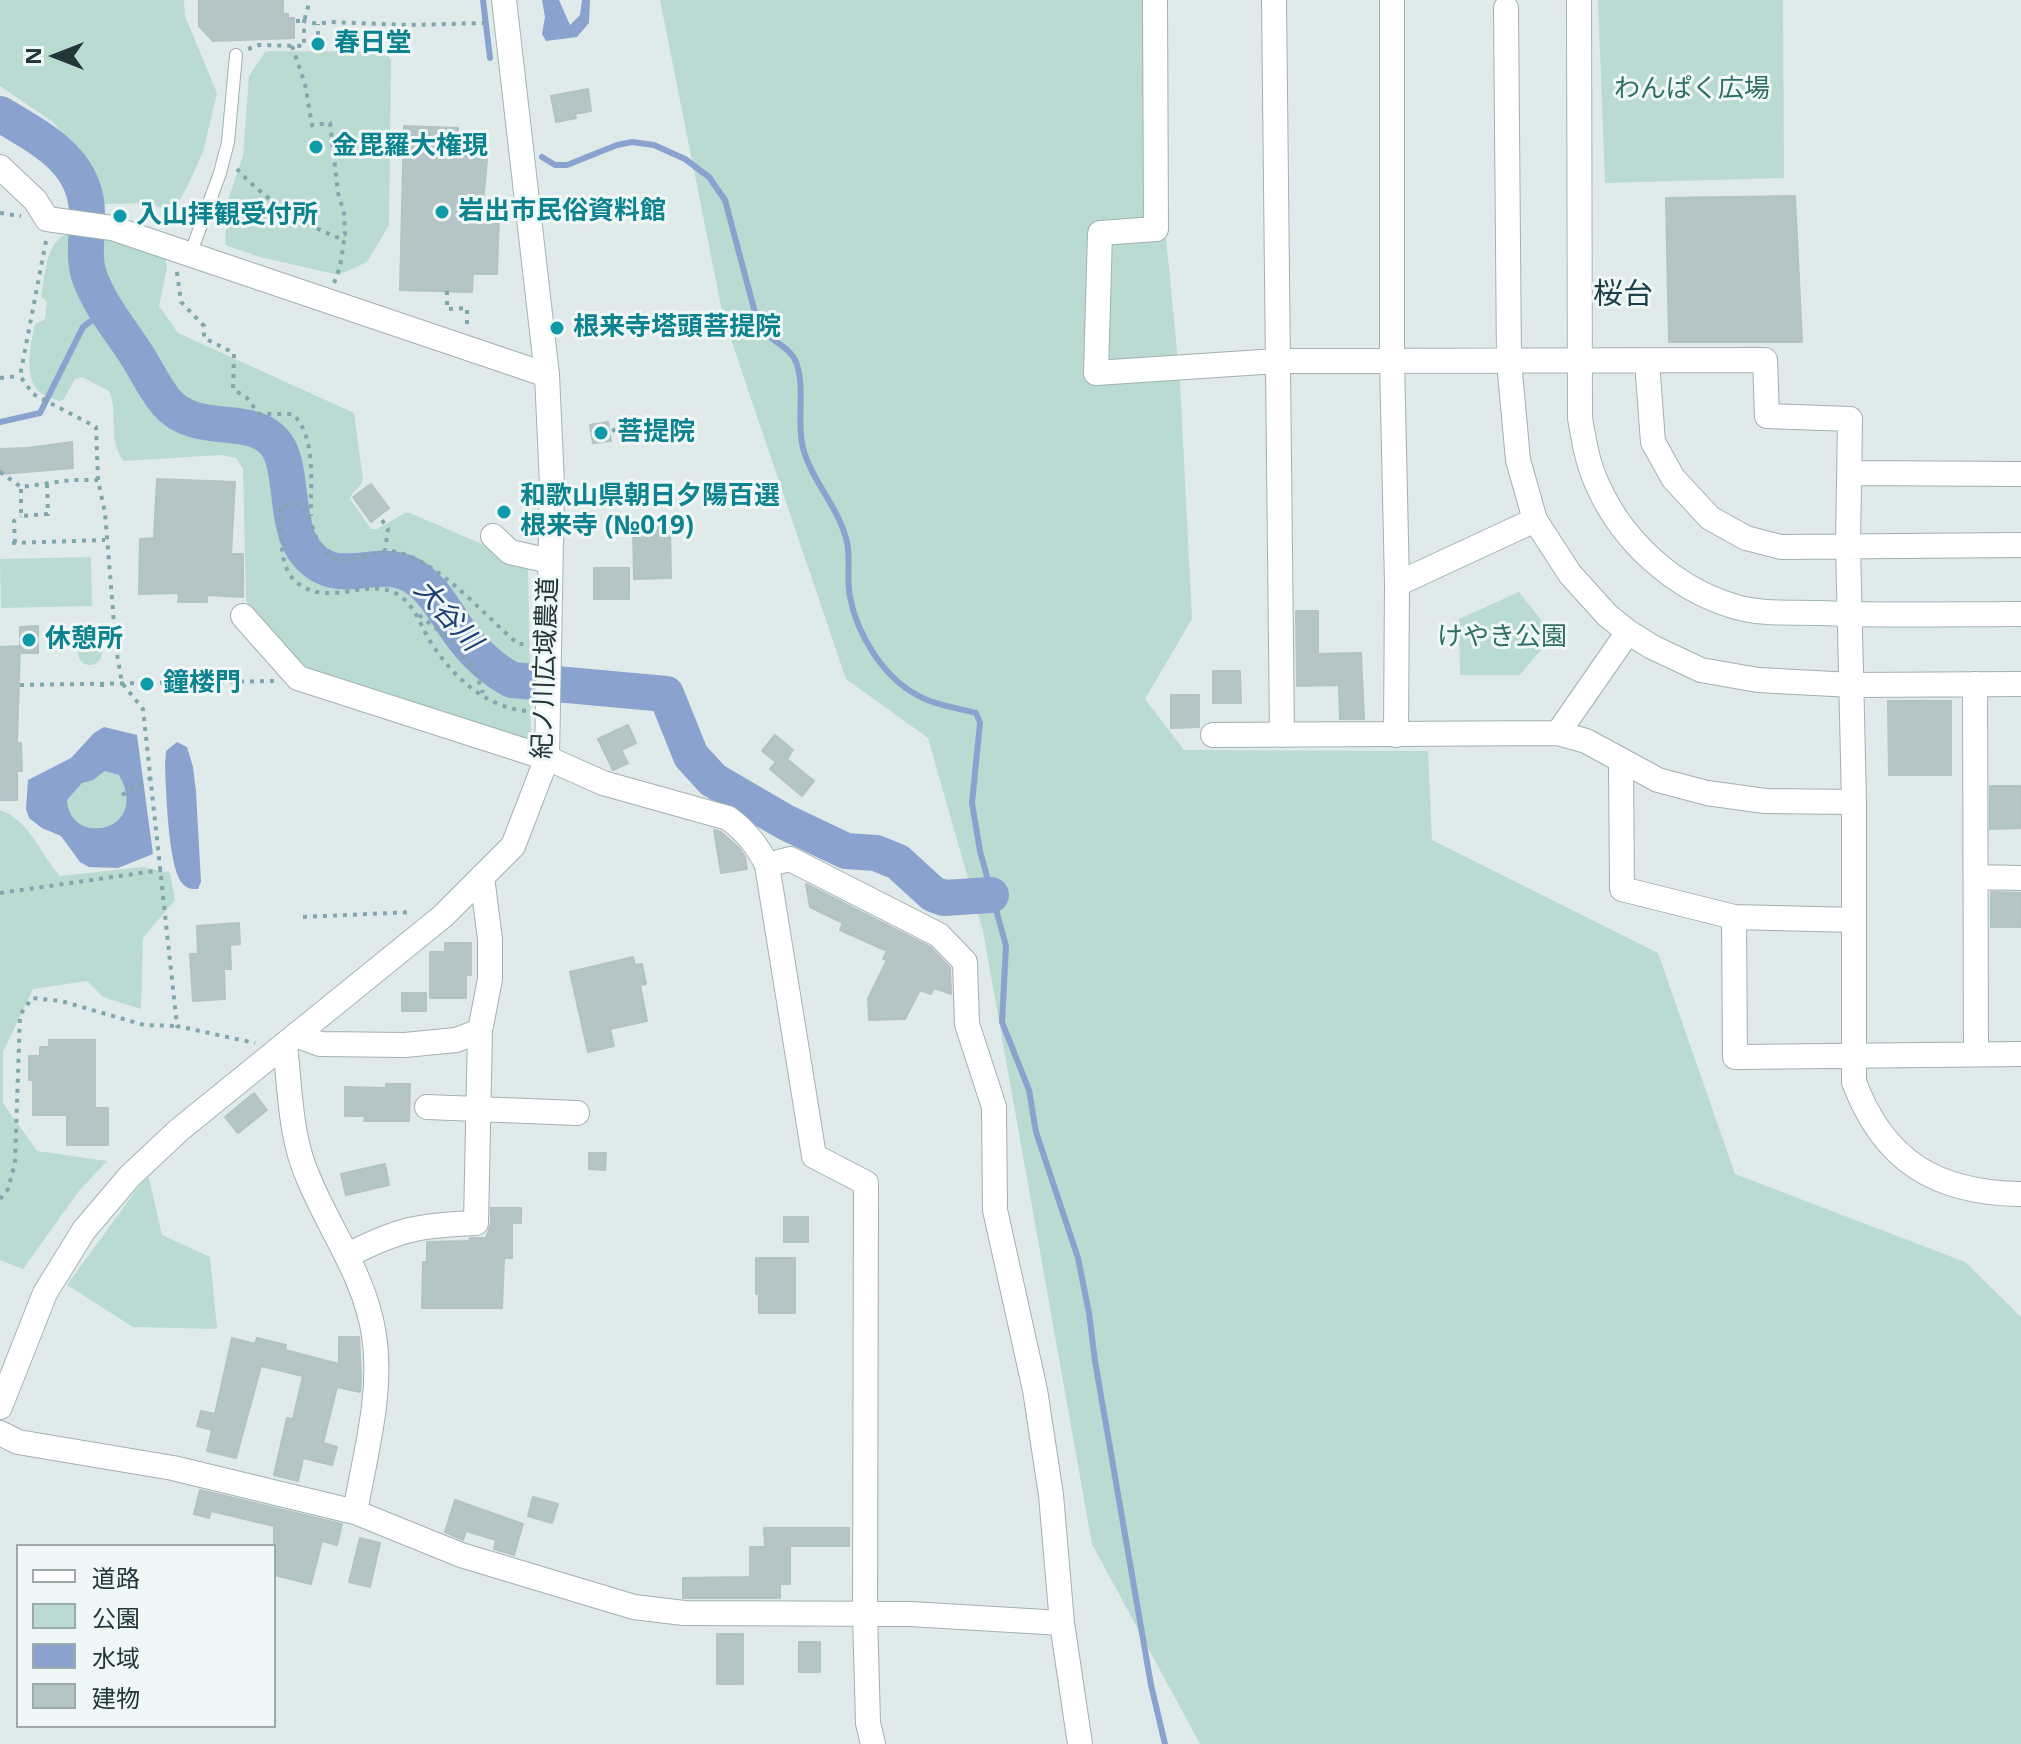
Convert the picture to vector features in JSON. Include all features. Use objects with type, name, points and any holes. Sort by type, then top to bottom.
[{"type":"street","points":[[1155,0],[1156,229],[1100,233],[1096,373],[1277,361],[1765,360],[1767,416],[1850,419],[1848,545],[1854,802],[1854,1082],[1866,1114],[1901,1156],[1925,1172],[1965,1189],[2021,1194]]},
{"type":"street","points":[[1274,0],[1282,735]]},
{"type":"street","points":[[1392,0],[1396,735]]},
{"type":"street","points":[[1579,0],[1580,418],[1591,468],[1608,507],[1652,560],[1667,572],[1707,597],[1736,607],[1782,614],[2021,614]]},
{"type":"street","points":[[1506,8],[1509,362],[1518,460],[1535,520],[1570,574],[1607,615],[1628,632],[1701,670],[1758,680],[1852,685],[2021,684]]},
{"type":"street","name":"紀ノ川広域農道","points":[[0,1407],[45,1293],[84,1230],[130,1176],[179,1130],[449,910],[513,846],[547,758],[552,484],[547,375],[500,14]]},
{"type":"street","points":[[0,167],[35,200],[47,219],[112,228],[547,375]]},
{"type":"street","points":[[1647,362],[1653,442],[1673,478],[1710,518],[1746,538],[1781,547],[2021,545]]},
{"type":"street","points":[[1850,473],[2021,474]]},
{"type":"street","points":[[1397,584],[1535,520]]},
{"type":"street","points":[[493,536],[510,552],[550,561]]},
{"type":"street","points":[[243,616],[298,678],[547,758],[603,783],[728,818],[742,828],[757,847],[767,865],[814,1156],[866,1183],[865,1614],[868,1723],[873,1744]]},
{"type":"street","points":[[1558,733],[1628,632]]},
{"type":"street","points":[[1975,684],[1976,1054]]},
{"type":"street","points":[[1213,735],[1558,733],[1586,741],[1658,780],[1707,793],[1765,801],[1854,802]]},
{"type":"street","points":[[1621,762],[1622,889],[1734,917],[1854,920]]},
{"type":"street","points":[[767,865],[790,859],[939,935],[965,962],[967,1024],[994,1107],[995,1210],[1035,1390],[1051,1495],[1062,1623],[1080,1744]]},
{"type":"street","points":[[348,1255],[407,1229],[476,1223],[480,1031],[490,979],[490,939],[482,877]]},
{"type":"street","points":[[1976,877],[2021,878]]},
{"type":"street","points":[[1734,917],[1735,1057],[2021,1054]]},
{"type":"street","points":[[355,1512],[375,1396],[375,1338],[361,1285],[304,1166],[297,1143],[286,1044],[405,1045],[456,1040],[480,1031]]},
{"type":"street","points":[[427,1107],[577,1113]]},
{"type":"street","points":[[0,1433],[18,1442],[173,1468],[355,1512],[461,1555],[634,1607],[684,1613],[865,1614],[1062,1623]]},
{"type":"lane","points":[[182,253],[228,142],[236,55]]},
{"type":"path","points":[[236,55],[259,45],[304,46],[304,21],[310,0]]},
{"type":"path","points":[[296,21],[318,24],[477,24]]},
{"type":"path","points":[[318,24],[318,35]]},
{"type":"path","points":[[292,46],[305,84],[313,131]]},
{"type":"path","points":[[312,125],[330,123],[338,193],[344,213],[345,234],[340,267],[327,302]]},
{"type":"path","points":[[224,155],[248,181],[278,204],[317,229],[339,238],[345,234]]},
{"type":"path","points":[[47,219],[47,236],[20,376],[33,394],[96,427],[98,480],[105,513],[105,540],[122,683],[143,709],[148,780],[162,870],[177,1026]]},
{"type":"path","points":[[176,308],[181,302],[182,253]]},
{"type":"path","points":[[447,291],[447,309],[467,308],[467,349]]},
{"type":"path","points":[[181,302],[204,326],[204,338],[234,353],[233,389],[247,398],[259,414],[293,414],[303,425],[309,453],[311,516],[317,543],[328,555],[339,560],[354,560],[385,550],[408,556],[430,568],[518,644],[549,644]]},
{"type":"path","points":[[0,378],[20,376]]},
{"type":"path","points":[[0,472],[21,487],[71,480],[98,480]]},
{"type":"path","points":[[47,484],[48,514],[21,516],[14,521],[14,543],[105,540]]},
{"type":"path","points":[[21,487],[21,516]]},
{"type":"path","points":[[311,516],[301,504],[283,504],[281,509],[285,565],[293,580],[319,594],[381,589],[398,594],[442,633],[474,668],[484,695]]},
{"type":"path","points":[[382,520],[388,529],[385,550]]},
{"type":"path","points":[[416,612],[445,663],[467,686],[513,710],[549,695]]},
{"type":"path","points":[[20,685],[286,681]]},
{"type":"path","points":[[102,683],[102,692]]},
{"type":"path","points":[[122,795],[148,780]]},
{"type":"path","points":[[0,893],[162,870]]},
{"type":"path","points":[[303,917],[449,910]]},
{"type":"path","points":[[0,1199],[8,1189],[15,1163],[20,1015],[32,998],[61,1001],[144,1025],[177,1026],[286,1044]]},
{"type":"green space","points":[[0,0],[184,0],[185,16],[217,93],[203,152],[172,214],[152,203],[101,204],[83,161],[53,122],[0,86]]},
{"type":"green space","points":[[660,0],[1143,0],[1180,382],[1192,619],[1145,699],[1184,750],[1428,751],[1432,840],[1658,953],[1735,1174],[1965,1262],[2021,1317],[2021,1744],[1200,1744],[1092,1544],[983,931],[928,738],[846,679],[723,316]]},
{"type":"green space","name":"わんぱく広場","points":[[1598,0],[1783,0],[1784,178],[1605,183]]},
{"type":"green space","points":[[265,52],[385,52],[391,60],[389,225],[367,262],[339,275],[260,257],[225,245],[228,200],[243,156],[249,76]]},
{"type":"green space","points":[[69,233],[96,235],[165,258],[167,267],[159,306],[178,333],[354,413],[363,479],[350,499],[371,529],[410,513],[528,564],[531,740],[306,672],[249,608],[246,599],[243,469],[236,458],[221,455],[124,461],[114,437],[109,391],[82,377],[75,379],[60,401],[35,387],[31,379],[30,350],[35,324],[45,319],[47,302],[41,296],[46,269],[55,243]]},
{"type":"green space","points":[[91,557],[92,606],[1,608],[0,559]]},
{"type":"green space","name":"けやき公園","points":[[1519,592],[1553,635],[1520,675],[1460,675],[1459,619]]},
{"type":"green space","points":[[90,641],[98,645],[102,653],[98,661],[90,665],[82,661],[78,653],[82,645]]},
{"type":"green space","points":[[105,771],[119,775],[126,794],[125,809],[117,820],[93,828],[81,824],[71,815],[67,800],[82,783]]},
{"type":"green space","points":[[0,810],[27,829],[60,876],[143,867],[170,873],[175,900],[143,938],[141,1009],[103,997],[87,981],[33,989],[3,1052],[3,1103],[37,1151],[107,1161],[79,1191],[23,1269],[0,1260]]},
{"type":"green space","points":[[148,1174],[162,1235],[210,1257],[217,1329],[133,1327],[67,1285]]},
{"type":"water","points":[[542,0],[559,0],[570,25],[580,15],[582,0],[590,0],[589,23],[577,37],[546,41],[542,34],[545,17]]},
{"type":"water","points":[[104,727],[137,735],[153,854],[118,868],[89,867],[80,862],[61,836],[29,818],[26,809],[28,780],[71,758],[94,733]],"holes":[[[105,771],[119,775],[126,794],[125,810],[117,821],[106,827],[93,828],[81,824],[71,815],[67,800],[82,783],[93,780]]]},
{"type":"water","points":[[177,742],[187,747],[193,767],[201,882],[198,889],[182,883],[171,844],[165,765],[166,751]]},
{"type":"building","points":[[199,0],[283,0],[283,14],[294,18],[294,38],[213,41],[199,26]]},
{"type":"building","points":[[588,89],[591,111],[556,122],[551,96]]},
{"type":"building","points":[[404,126],[458,128],[457,150],[476,151],[476,159],[487,159],[482,215],[499,215],[497,274],[473,274],[472,292],[400,290]]},
{"type":"building","points":[[1795,196],[1802,342],[1669,342],[1666,198]]},
{"type":"building","name":"菩提院","points":[[608,422],[611,441],[593,443],[590,425]]},
{"type":"building","points":[[72,442],[73,468],[1,474],[0,449]]},
{"type":"building","points":[[157,479],[235,482],[231,554],[243,554],[243,597],[207,595],[207,602],[178,602],[179,593],[139,594],[140,539],[154,538]]},
{"type":"building","points":[[371,484],[389,508],[371,522],[353,497]]},
{"type":"building","points":[[633,527],[670,527],[671,578],[634,579]]},
{"type":"building","points":[[594,568],[629,568],[629,599],[594,599]]},
{"type":"building","points":[[1296,611],[1318,611],[1318,654],[1361,653],[1364,719],[1340,719],[1339,685],[1297,686]]},
{"type":"building","name":"休憩所","points":[[38,626],[38,653],[20,653],[20,627]]},
{"type":"building","points":[[20,646],[17,743],[21,743],[22,771],[17,771],[17,800],[0,800],[0,647]]},
{"type":"building","points":[[1213,671],[1240,671],[1241,703],[1213,703]]},
{"type":"building","points":[[1171,695],[1199,695],[1199,727],[1171,728]]},
{"type":"building","points":[[1888,701],[1951,701],[1951,775],[1889,775]]},
{"type":"building","points":[[628,725],[636,743],[621,750],[628,763],[613,770],[598,739]]},
{"type":"building","points":[[775,735],[793,750],[787,759],[814,781],[802,796],[770,769],[776,762],[762,751]]},
{"type":"building","points":[[1990,786],[2021,786],[2021,828],[1990,829]]},
{"type":"building","points":[[714,830],[721,832],[739,848],[745,857],[747,869],[721,873]]},
{"type":"building","points":[[806,884],[930,947],[950,968],[951,994],[934,988],[931,994],[920,990],[905,1019],[869,1020],[868,999],[887,960],[883,959],[887,951],[840,930],[843,923],[810,907]]},
{"type":"building","points":[[1991,892],[2021,893],[2021,927],[1991,927]]},
{"type":"building","points":[[239,923],[240,944],[230,945],[231,969],[224,969],[225,999],[193,1001],[190,954],[198,954],[197,926]]},
{"type":"building","points":[[445,943],[471,943],[471,975],[466,975],[466,998],[430,998],[430,952],[445,952]]},
{"type":"building","points":[[633,957],[635,965],[642,964],[646,984],[640,985],[647,1021],[610,1029],[614,1046],[588,1052],[570,972]]},
{"type":"building","points":[[402,993],[426,993],[426,1011],[402,1011]]},
{"type":"building","points":[[49,1040],[95,1040],[95,1108],[108,1108],[108,1145],[67,1145],[67,1115],[33,1115],[29,1056],[40,1056],[40,1047],[49,1047]]},
{"type":"building","points":[[386,1084],[410,1084],[409,1121],[364,1121],[365,1116],[345,1116],[345,1087],[386,1088]]},
{"type":"building","points":[[254,1093],[267,1110],[238,1133],[225,1117]]},
{"type":"building","points":[[589,1153],[606,1153],[605,1170],[589,1169]]},
{"type":"building","points":[[385,1164],[389,1185],[346,1195],[341,1174]]},
{"type":"building","points":[[491,1208],[521,1208],[521,1223],[512,1223],[512,1258],[504,1258],[502,1308],[422,1308],[423,1262],[427,1262],[427,1242],[486,1238],[491,1224]]},
{"type":"building","points":[[784,1217],[808,1217],[808,1242],[784,1242]]},
{"type":"building","points":[[756,1258],[795,1258],[795,1313],[759,1313]]},
{"type":"building","points":[[339,1337],[359,1337],[361,1379],[360,1392],[337,1387],[323,1443],[337,1447],[332,1465],[303,1458],[298,1481],[274,1475],[287,1418],[293,1419],[303,1376],[261,1366],[236,1458],[207,1451],[212,1430],[197,1426],[201,1411],[215,1414],[232,1338],[255,1344],[257,1338],[286,1345],[285,1350],[339,1364]]},
{"type":"building","points":[[200,1490],[342,1524],[337,1545],[322,1541],[311,1584],[276,1575],[274,1526],[211,1511],[209,1518],[194,1514]]},
{"type":"building","points":[[533,1497],[558,1504],[552,1523],[528,1516]]},
{"type":"building","points":[[455,1500],[523,1524],[514,1555],[494,1549],[496,1540],[466,1531],[463,1540],[445,1532]]},
{"type":"building","points":[[764,1528],[849,1528],[849,1546],[790,1546],[790,1584],[780,1584],[780,1598],[683,1598],[683,1578],[750,1577],[750,1547],[765,1547]]},
{"type":"building","points":[[360,1538],[380,1543],[370,1587],[349,1582]]},
{"type":"building","points":[[717,1634],[743,1634],[743,1684],[717,1684]]},
{"type":"building","points":[[799,1642],[820,1642],[820,1672],[799,1672]]},
{"type":"waterway","points":[[483,0],[490,58]]},
{"type":"waterway","name":"大谷川","points":[[0,114],[47,144],[72,167],[86,199],[86,256],[90,278],[104,307],[166,402],[193,419],[253,429],[266,434],[276,444],[285,466],[297,537],[315,562],[328,569],[399,570],[413,576],[433,594],[476,653],[512,680],[666,694],[691,756],[713,780],[785,822],[846,851],[876,853],[898,862],[933,894],[944,898],[991,895]]},
{"type":"waterway","points":[[542,157],[555,165],[567,165],[632,142],[654,145],[685,159],[709,177],[725,200],[758,324],[796,362],[803,448],[843,529],[848,549],[850,597],[865,640],[883,666],[905,687],[931,701],[976,713],[980,723],[972,803],[980,851],[1006,946],[1002,1022],[1029,1090],[1036,1132],[1078,1258],[1151,1685],[1165,1744]]},
{"type":"waterway","points":[[0,422],[40,413],[83,327],[108,315]]},
{"type":"place","name":"春日堂","points":[[318,44]]},
{"type":"place","name":"金毘羅大権現","points":[[316,147]]},
{"type":"place","name":"岩出市民俗資料館","points":[[442,212]]},
{"type":"place","name":"入山拝観受付所","points":[[120,216]]},
{"type":"place","name":"根来寺塔頭菩提院","points":[[557,328]]},
{"type":"place","name":"菩提院","points":[[601,433]]},
{"type":"place","name":"和歌山県朝日夕陽百選 根来寺 (№019)","points":[[504,512]]},
{"type":"place","name":"休憩所","points":[[29,640]]},
{"type":"place","name":"鐘楼門","points":[[147,684]]},
{"type":"district","name":"桜台","points":[[1623,295]]}]
